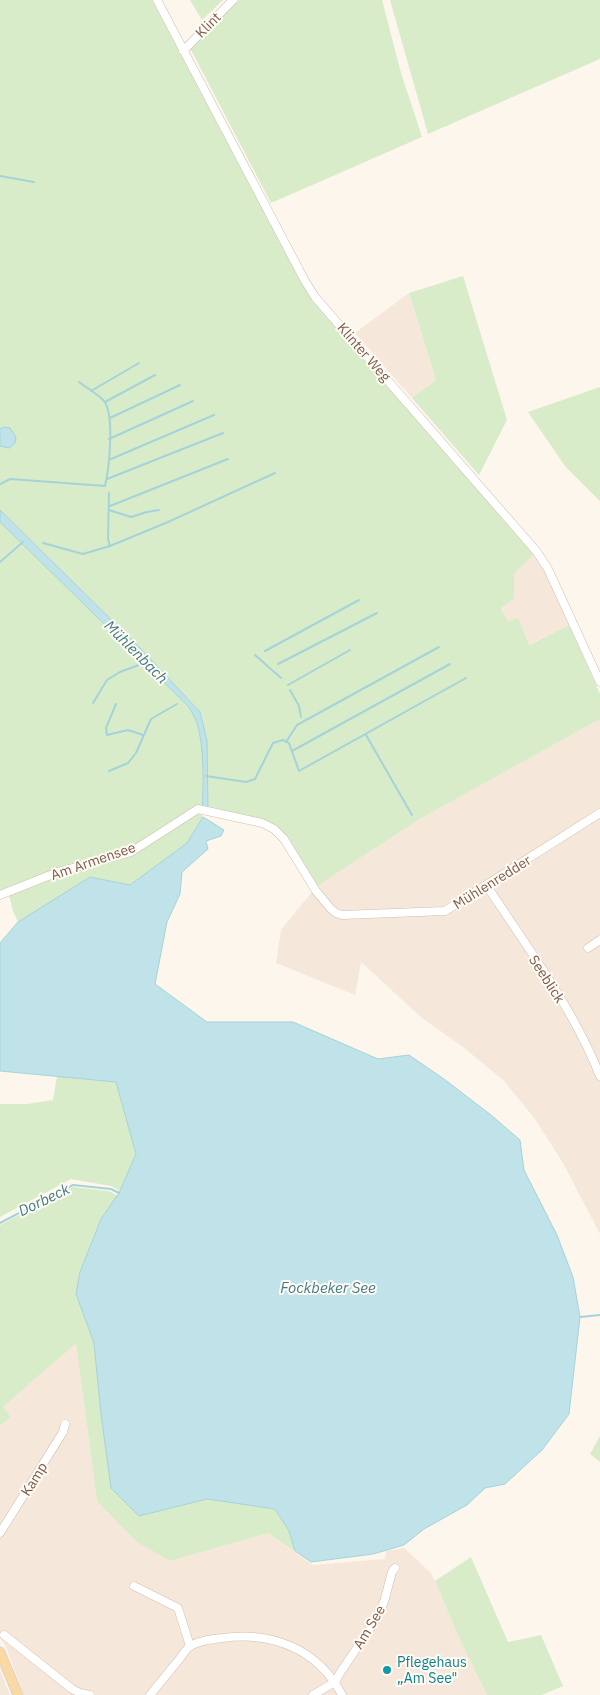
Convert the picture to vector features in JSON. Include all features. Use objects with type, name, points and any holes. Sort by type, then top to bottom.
[{"type":"main road","points":[[0,1652],[18,1695]]},
{"type":"street","name":"Klinter Weg","points":[[157,0],[315,297],[537,552],[548,568],[600,682]]},
{"type":"street","name":"Klint","points":[[184,50],[233,0]]},
{"type":"street","name":"Am Armensee","points":[[0,895],[58,872],[131,852],[202,809],[262,823],[274,829],[284,838],[316,891],[331,909],[342,915]]},
{"type":"street","name":"Mühlenredder","points":[[342,915],[445,911],[600,813]]},
{"type":"street","name":"Seeblick","points":[[487,886],[575,1022],[589,1048],[600,1076]]},
{"type":"street","points":[[588,948],[600,940]]},
{"type":"street","name":"Kamp","points":[[0,1533],[63,1432],[65,1424]]},
{"type":"street","name":"Am See","points":[[335,1682],[375,1621],[384,1602],[392,1572],[395,1568]]},
{"type":"street","points":[[134,1586],[178,1608],[190,1646]]},
{"type":"street","points":[[4,1635],[72,1689],[90,1695]]},
{"type":"street","points":[[150,1695],[190,1646],[211,1639],[262,1637],[284,1643],[302,1652],[322,1666],[335,1682],[342,1695]]},
{"type":"street","points":[[313,1695],[335,1682]]},
{"type":"shaded area","points":[[409,293],[436,380],[412,398],[355,333]]},
{"type":"shaded area","points":[[534,554],[545,571],[569,625],[528,645],[518,618],[508,621],[501,607],[514,599],[514,574]]},
{"type":"shaded area","points":[[600,719],[600,1234],[563,1163],[535,1119],[504,1081],[463,1047],[422,1018],[361,962],[355,995],[276,963],[281,930],[316,887],[418,820]]},
{"type":"shaded area","points":[[76,1342],[97,1501],[170,1561],[268,1533],[313,1565],[385,1559],[386,1551],[404,1548],[431,1573],[460,1640],[487,1695],[24,1695],[5,1645],[0,1638],[0,1426],[11,1417],[3,1407]]},
{"type":"shaded area","points":[[0,1670],[10,1695],[0,1695]]},
{"type":"green space","points":[[0,0],[152,0],[311,299],[534,554],[514,574],[514,599],[501,608],[508,621],[518,618],[529,645],[569,625],[600,694],[600,719],[418,820],[316,887],[277,827],[208,809],[207,741],[200,712],[141,649],[0,510]]},
{"type":"green space","points":[[190,0],[223,0],[202,20]]},
{"type":"green space","points":[[239,0],[382,0],[401,73],[422,137],[271,203],[190,48]]},
{"type":"green space","points":[[390,0],[600,0],[600,59],[428,134]]},
{"type":"green space","points":[[463,276],[507,420],[479,475],[412,398],[436,380],[409,293]]},
{"type":"green space","points":[[600,387],[600,501],[565,466],[528,412]]},
{"type":"green space","points":[[0,522],[188,706],[196,721],[199,732],[203,777],[202,808],[130,849],[0,894]]},
{"type":"green space","points":[[197,810],[203,817],[187,843],[130,885],[90,877],[18,922],[9,895],[59,875],[132,855]]},
{"type":"green space","points":[[57,1076],[116,1082],[136,1154],[120,1191],[111,1186],[71,1179],[0,1217],[0,1104],[27,1104],[53,1100]]},
{"type":"green space","points":[[73,1187],[109,1191],[118,1196],[101,1219],[76,1294],[94,1343],[101,1414],[139,1516],[207,1499],[275,1509],[289,1531],[295,1551],[268,1533],[170,1561],[137,1542],[97,1501],[76,1343],[3,1407],[11,1417],[0,1426],[0,1225]]},
{"type":"green space","points":[[600,1436],[600,1462],[590,1454]]},
{"type":"green space","points":[[471,1557],[508,1642],[541,1635],[563,1686],[542,1695],[487,1695],[460,1640],[435,1581]]},
{"type":"water","points":[[4,427],[10,428],[16,437],[15,443],[10,448],[0,446],[0,429]]},
{"type":"water","name":"Mühlenbach","points":[[0,510],[141,649],[200,712],[207,741],[208,809],[202,808],[203,765],[201,742],[196,721],[188,706],[0,522]]},
{"type":"water","name":"Fockbeker See","points":[[203,817],[224,830],[221,836],[206,841],[208,849],[182,872],[180,894],[167,922],[155,984],[207,1022],[293,1022],[378,1059],[409,1055],[444,1079],[520,1140],[524,1170],[557,1235],[573,1277],[580,1317],[569,1414],[542,1450],[505,1484],[485,1488],[467,1505],[424,1529],[404,1545],[373,1554],[311,1562],[295,1551],[289,1531],[275,1509],[207,1499],[139,1516],[111,1488],[94,1343],[76,1294],[80,1272],[101,1219],[119,1193],[136,1154],[116,1082],[0,1071],[0,943],[18,922],[90,877],[130,885],[187,843]]},
{"type":"waterway","points":[[0,176],[34,182]]},
{"type":"waterway","points":[[91,391],[139,363]]},
{"type":"waterway","points":[[105,402],[155,375]]},
{"type":"waterway","points":[[0,484],[10,479],[105,486],[110,442],[107,408],[102,398],[79,382]]},
{"type":"waterway","points":[[110,418],[180,385]]},
{"type":"waterway","points":[[109,439],[193,401]]},
{"type":"waterway","points":[[111,459],[214,415]]},
{"type":"waterway","points":[[107,479],[223,433]]},
{"type":"waterway","points":[[110,506],[228,459]]},
{"type":"waterway","points":[[43,543],[83,554],[110,546],[168,522],[275,473]]},
{"type":"waterway","points":[[109,493],[108,539],[110,546]]},
{"type":"waterway","points":[[109,510],[131,517],[159,510]]},
{"type":"waterway","points":[[0,562],[23,542]]},
{"type":"waterway","points":[[265,651],[359,600]]},
{"type":"waterway","points":[[278,664],[377,613]]},
{"type":"waterway","points":[[286,742],[297,725],[439,647]]},
{"type":"waterway","points":[[288,685],[350,650]]},
{"type":"waterway","points":[[255,655],[281,678]]},
{"type":"waterway","name":"Mühlenbach","points":[[93,703],[107,680],[120,672],[147,662]]},
{"type":"waterway","points":[[292,751],[450,664]]},
{"type":"waterway","points":[[206,776],[246,782],[255,779],[273,743],[283,740],[289,743],[299,771],[466,678]]},
{"type":"waterway","points":[[290,690],[299,706],[301,717]]},
{"type":"waterway","points":[[116,704],[106,728],[107,735],[128,730],[143,735]]},
{"type":"waterway","points":[[109,771],[128,763],[136,753],[151,719],[177,704]]},
{"type":"waterway","points":[[366,735],[412,815]]},
{"type":"waterway","name":"Dorbeck","points":[[0,1223],[73,1185],[111,1189],[119,1193]]},
{"type":"waterway","points":[[580,1317],[600,1315]]},
{"type":"place","name":"Pflegehaus „Am See\"","points":[[387,1670]]}]
